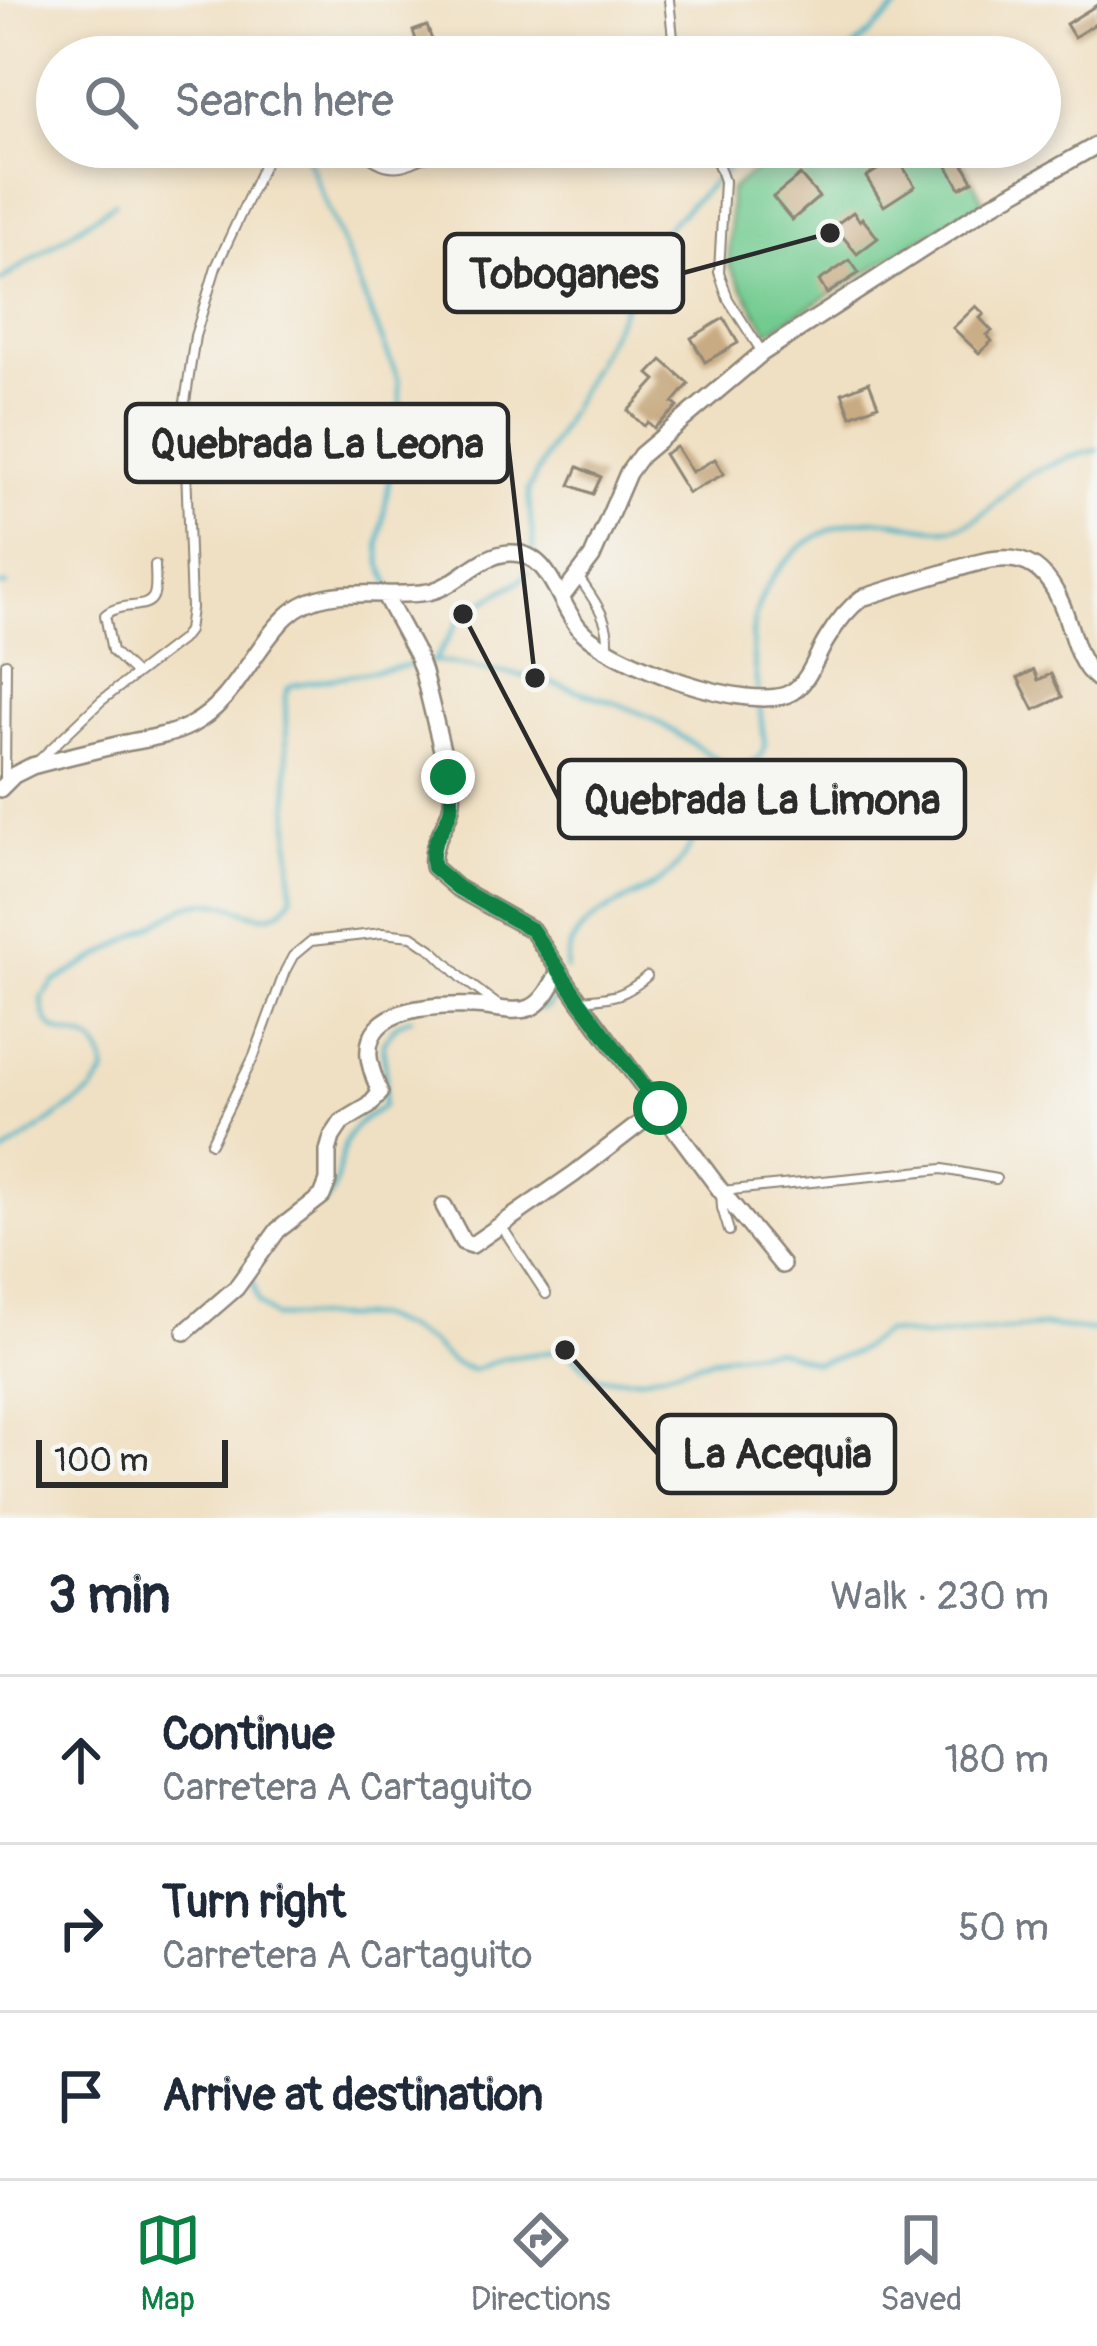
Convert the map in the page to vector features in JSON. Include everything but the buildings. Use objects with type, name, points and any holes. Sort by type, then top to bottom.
[{"type":"street","points":[[1061,165],[1097,145]]},
{"type":"street","points":[[562,598],[592,556],[628,473],[641,455],[762,353],[1057,168]]},
{"type":"street","points":[[5,779],[32,766],[171,734],[195,724],[216,706],[288,615],[308,602],[430,592],[499,555],[512,553],[537,563],[580,630],[608,649],[694,688],[741,697],[775,698],[793,692],[849,608],[862,598],[994,557],[1021,559],[1046,578],[1061,601],[1079,656],[1094,669]]},
{"type":"street","points":[[384,594],[423,672],[454,803],[432,849],[433,867],[458,888],[532,930],[721,1191],[782,1265]]},
{"type":"street","points":[[185,1332],[236,1288],[278,1230],[322,1196],[332,1137],[342,1122],[369,1106],[380,1093],[369,1059],[377,1026],[397,1014],[429,1007],[535,1006],[559,972]]},
{"type":"street","points":[[444,1206],[466,1245],[472,1245],[660,1108]]},
{"type":"lane","points":[[669,0],[673,36]]},
{"type":"lane","points":[[32,766],[101,701],[188,631],[184,409],[195,336],[216,267],[262,168]]},
{"type":"lane","points":[[719,168],[724,181],[719,272],[728,299],[762,353]]},
{"type":"lane","points":[[136,674],[112,651],[106,615],[113,608],[151,601],[155,565]]},
{"type":"lane","points":[[579,578],[603,615],[608,649]]},
{"type":"lane","points":[[5,779],[6,663]]},
{"type":"lane","points":[[211,1143],[254,1056],[285,970],[311,941],[382,933],[412,936],[505,1009]]},
{"type":"lane","points":[[579,1000],[615,997],[631,991],[647,976]]},
{"type":"lane","points":[[729,1231],[721,1191],[943,1169],[996,1180]]},
{"type":"lane","points":[[501,1226],[546,1294]]},
{"type":"green space","points":[[758,168],[966,168],[984,201],[768,332],[729,265],[730,190]]},
{"type":"waterway","points":[[867,36],[906,0]]},
{"type":"waterway","points":[[311,168],[399,381],[401,407],[379,544],[391,587]]},
{"type":"waterway","points":[[534,552],[528,490],[665,229],[727,168]]},
{"type":"waterway","points":[[0,281],[115,203]]},
{"type":"waterway","points":[[758,692],[753,644],[758,607],[779,569],[812,540],[831,529],[873,520],[940,529],[963,525],[1030,474],[1097,450]]},
{"type":"waterway","points":[[435,660],[463,614],[528,572]]},
{"type":"waterway","points":[[0,586],[7,585]]},
{"type":"waterway","points":[[0,1156],[92,1092],[105,1074],[94,1044],[50,1025],[42,998],[54,982],[187,906],[214,902],[267,915],[284,907],[292,896],[285,697],[293,685],[435,661],[535,678],[652,718],[721,762],[735,765],[761,756],[765,745],[759,703]]},
{"type":"waterway","points":[[566,969],[570,948],[593,919],[646,890],[677,866],[698,829],[721,762]]},
{"type":"waterway","points":[[540,1010],[561,989]]},
{"type":"waterway","points":[[324,1204],[334,1188],[352,1131],[383,1106],[383,1043],[397,1024],[411,1018]]},
{"type":"waterway","points":[[252,1279],[258,1303],[275,1317],[377,1317],[430,1343],[452,1363],[473,1370],[504,1358],[565,1350],[598,1378],[642,1378],[731,1354],[776,1349],[816,1363],[854,1353],[885,1332],[924,1337],[1046,1326],[1097,1331]]},
{"type":"place","name":"Toboganes","points":[[830,233]]},
{"type":"place","name":"Quebrada La Limona","points":[[463,614]]},
{"type":"place","name":"Quebrada La Leona","points":[[535,678]]},
{"type":"place","name":"La Acequia","points":[[565,1350]]},
{"type":"route","points":[[448,777],[454,803],[432,849],[433,867],[458,888],[532,930],[660,1108]]}]
